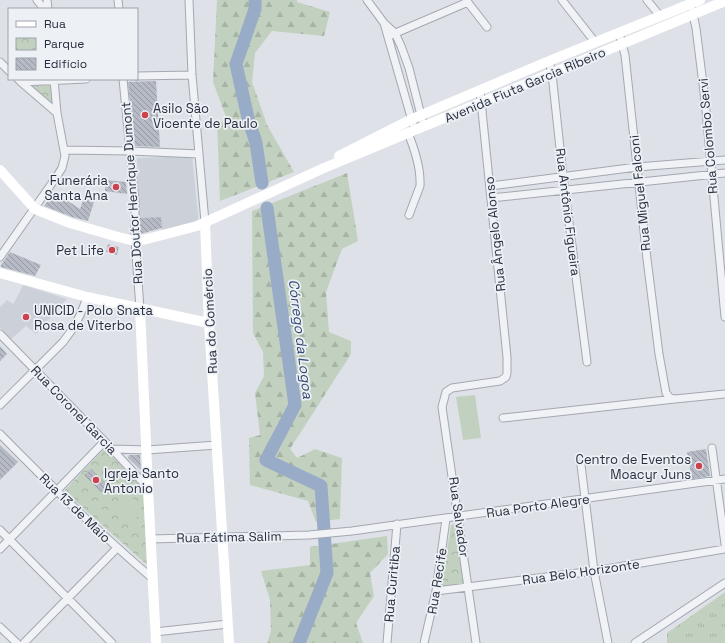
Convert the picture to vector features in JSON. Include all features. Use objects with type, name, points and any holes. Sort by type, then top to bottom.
[{"type":"main road","name":"Avenida Fiuta Garcia Ribeiro","points":[[135,241],[186,229],[205,222],[324,168],[341,155],[392,135],[416,130],[552,74],[623,43],[692,9],[700,0]]},
{"type":"main road","name":"Avenida Fiuta Garcia Ribeiro","points":[[392,135],[417,118],[595,42],[660,16],[725,1]]},
{"type":"main road","points":[[0,170],[35,209],[70,223],[135,241]]},
{"type":"main road","name":"Rua do Comércio","points":[[205,222],[229,643]]},
{"type":"main road","points":[[0,273],[86,297],[210,323]]},
{"type":"main road","name":"Rua Doutor Henrique Dumont","points":[[140,308],[156,643]]},
{"type":"street","points":[[37,0],[43,8]]},
{"type":"street","name":"Rua do Comércio","points":[[188,0],[192,75],[205,222]]},
{"type":"street","points":[[367,0],[384,23],[395,33],[409,68],[417,118],[416,156],[420,181],[418,192],[409,215]]},
{"type":"street","points":[[562,0],[595,42]]},
{"type":"street","points":[[647,0],[660,16]]},
{"type":"street","points":[[387,37],[467,1],[487,27]]},
{"type":"street","name":"Rua Colombo Servi","points":[[692,9],[696,28],[704,93],[725,317]]},
{"type":"street","points":[[384,23],[387,37],[417,118],[416,130]]},
{"type":"street","name":"Rua Miguel Falconi","points":[[620,33],[627,71],[638,182],[659,354],[666,394],[670,398],[675,399]]},
{"type":"street","name":"Rua Antônio Figueira","points":[[549,61],[552,74],[563,176],[587,362]]},
{"type":"street","points":[[0,62],[8,70]]},
{"type":"street","points":[[138,76],[192,75]]},
{"type":"street","points":[[0,257],[57,176],[64,161],[64,150],[57,112],[55,80],[20,80]]},
{"type":"street","points":[[20,80],[57,112]]},
{"type":"street","name":"Rua Doutor Henrique Dumont","points":[[124,80],[135,201],[135,241],[140,308]]},
{"type":"street","name":"Rua Ângelo Alonso","points":[[446,392],[458,386],[495,382],[504,379],[507,374],[507,357],[480,91]]},
{"type":"street","points":[[64,150],[199,154]]},
{"type":"street","points":[[490,186],[637,167],[725,160]]},
{"type":"street","points":[[491,198],[725,173]]},
{"type":"street","points":[[0,405],[35,371],[71,332],[77,324],[86,297]]},
{"type":"street","name":"Rua Coronel Garcia","points":[[0,334],[148,488]]},
{"type":"street","name":"Rua Salvador","points":[[446,392],[442,407],[459,516],[476,643]]},
{"type":"street","points":[[503,418],[725,394]]},
{"type":"street","name":"Rua 13 de Maio","points":[[0,434],[117,548],[152,578]]},
{"type":"street","points":[[0,549],[104,442]]},
{"type":"street","points":[[112,449],[147,450],[217,445]]},
{"type":"street","points":[[712,448],[725,544]]},
{"type":"street","points":[[581,465],[594,571],[608,643]]},
{"type":"street","name":"Rua Porto Alegre","points":[[352,532],[397,524],[446,519],[725,479]]},
{"type":"street","name":"Rua Recife","points":[[424,643],[436,591],[446,519]]},
{"type":"street","name":"Rua Curitiba","points":[[387,643],[397,524]]},
{"type":"street","points":[[0,530],[112,643]]},
{"type":"street","name":"Rua Fátima Salim","points":[[150,539],[308,535],[352,532]]},
{"type":"street","points":[[24,643],[117,548]]},
{"type":"street","name":"Rua Belo Horizonte","points":[[436,591],[594,571],[725,549]]},
{"type":"street","points":[[635,643],[725,583]]},
{"type":"street","points":[[155,632],[228,624]]},
{"type":"street","points":[[0,627],[17,643]]},
{"type":"shaded area","points":[[192,156],[199,224],[162,231],[161,217],[139,218],[137,158]]},
{"type":"shaded area","name":"UNICID - Polo Snata Rosa de Viterbo","points":[[23,285],[67,299],[36,334],[26,326],[11,339],[0,327],[0,307],[7,300],[13,304]]},
{"type":"green space","points":[[217,0],[297,0],[297,2],[330,12],[324,36],[272,31],[255,53],[252,82],[267,125],[294,172],[220,201],[217,121],[228,122],[213,82]]},
{"type":"green space","points":[[50,85],[53,105],[28,86]]},
{"type":"green space","points":[[347,173],[358,241],[342,249],[326,292],[329,332],[351,341],[351,354],[290,449],[297,458],[315,449],[342,458],[340,519],[316,522],[308,501],[250,485],[249,438],[260,435],[255,393],[264,376],[263,352],[253,333],[252,211]]},
{"type":"green space","points":[[475,395],[481,438],[463,440],[456,397]]},
{"type":"green space","points":[[105,448],[143,489],[147,565],[64,491]]},
{"type":"green space","points":[[127,499],[135,499],[140,504],[141,513],[133,520],[125,523],[118,516],[117,507]]},
{"type":"green space","points":[[457,524],[464,586],[441,587],[451,525]]},
{"type":"green space","points":[[387,536],[388,554],[370,573],[374,596],[356,623],[363,643],[267,643],[271,631],[270,600],[261,571],[310,565],[310,547]]},
{"type":"green space","points":[[725,592],[725,643],[667,643],[667,633]]},
{"type":"building","name":"Asilo São Vicente de Paulo","points":[[156,81],[160,147],[135,146],[128,82]]},
{"type":"building","name":"Funerária Santa Ana","points":[[106,180],[126,182],[127,194],[105,191]]},
{"type":"building","points":[[54,192],[80,209],[84,198],[94,202],[88,221],[72,217],[44,206]]},
{"type":"building","points":[[161,217],[162,228],[140,234],[140,218]]},
{"type":"building","name":"Pet Life","points":[[108,244],[119,247],[117,255],[106,252]]},
{"type":"building","points":[[10,252],[41,265],[35,276],[1,267]]},
{"type":"building","points":[[0,346],[7,354],[0,361]]},
{"type":"building","points":[[0,445],[18,462],[0,480]]},
{"type":"building","name":"Centro de Eventos Moacyr Juns","points":[[706,449],[710,476],[692,479],[687,452]]},
{"type":"building","points":[[129,455],[140,455],[141,470],[128,458]]},
{"type":"building","name":"Igreja Santo Antonio","points":[[91,469],[108,486],[101,492],[84,475]]},
{"type":"waterway","name":"Córrego da Logoa","points":[[255,0],[255,9],[236,64],[248,118],[256,143],[262,183]]},
{"type":"waterway","name":"Córrego da Logoa","points":[[267,208],[295,405],[266,460],[321,486],[327,573],[299,643]]},
{"type":"place","name":"Asilo São Vicente de Paulo","points":[[145,115]]},
{"type":"place","name":"Funerária Santa Ana","points":[[116,187]]},
{"type":"place","name":"Pet Life","points":[[112,250]]},
{"type":"place","name":"UNICID - Polo Snata Rosa de Viterbo","points":[[26,317]]},
{"type":"place","name":"Centro de Eventos Moacyr Juns","points":[[699,466]]},
{"type":"place","name":"Igreja Santo Antonio","points":[[96,480]]}]
